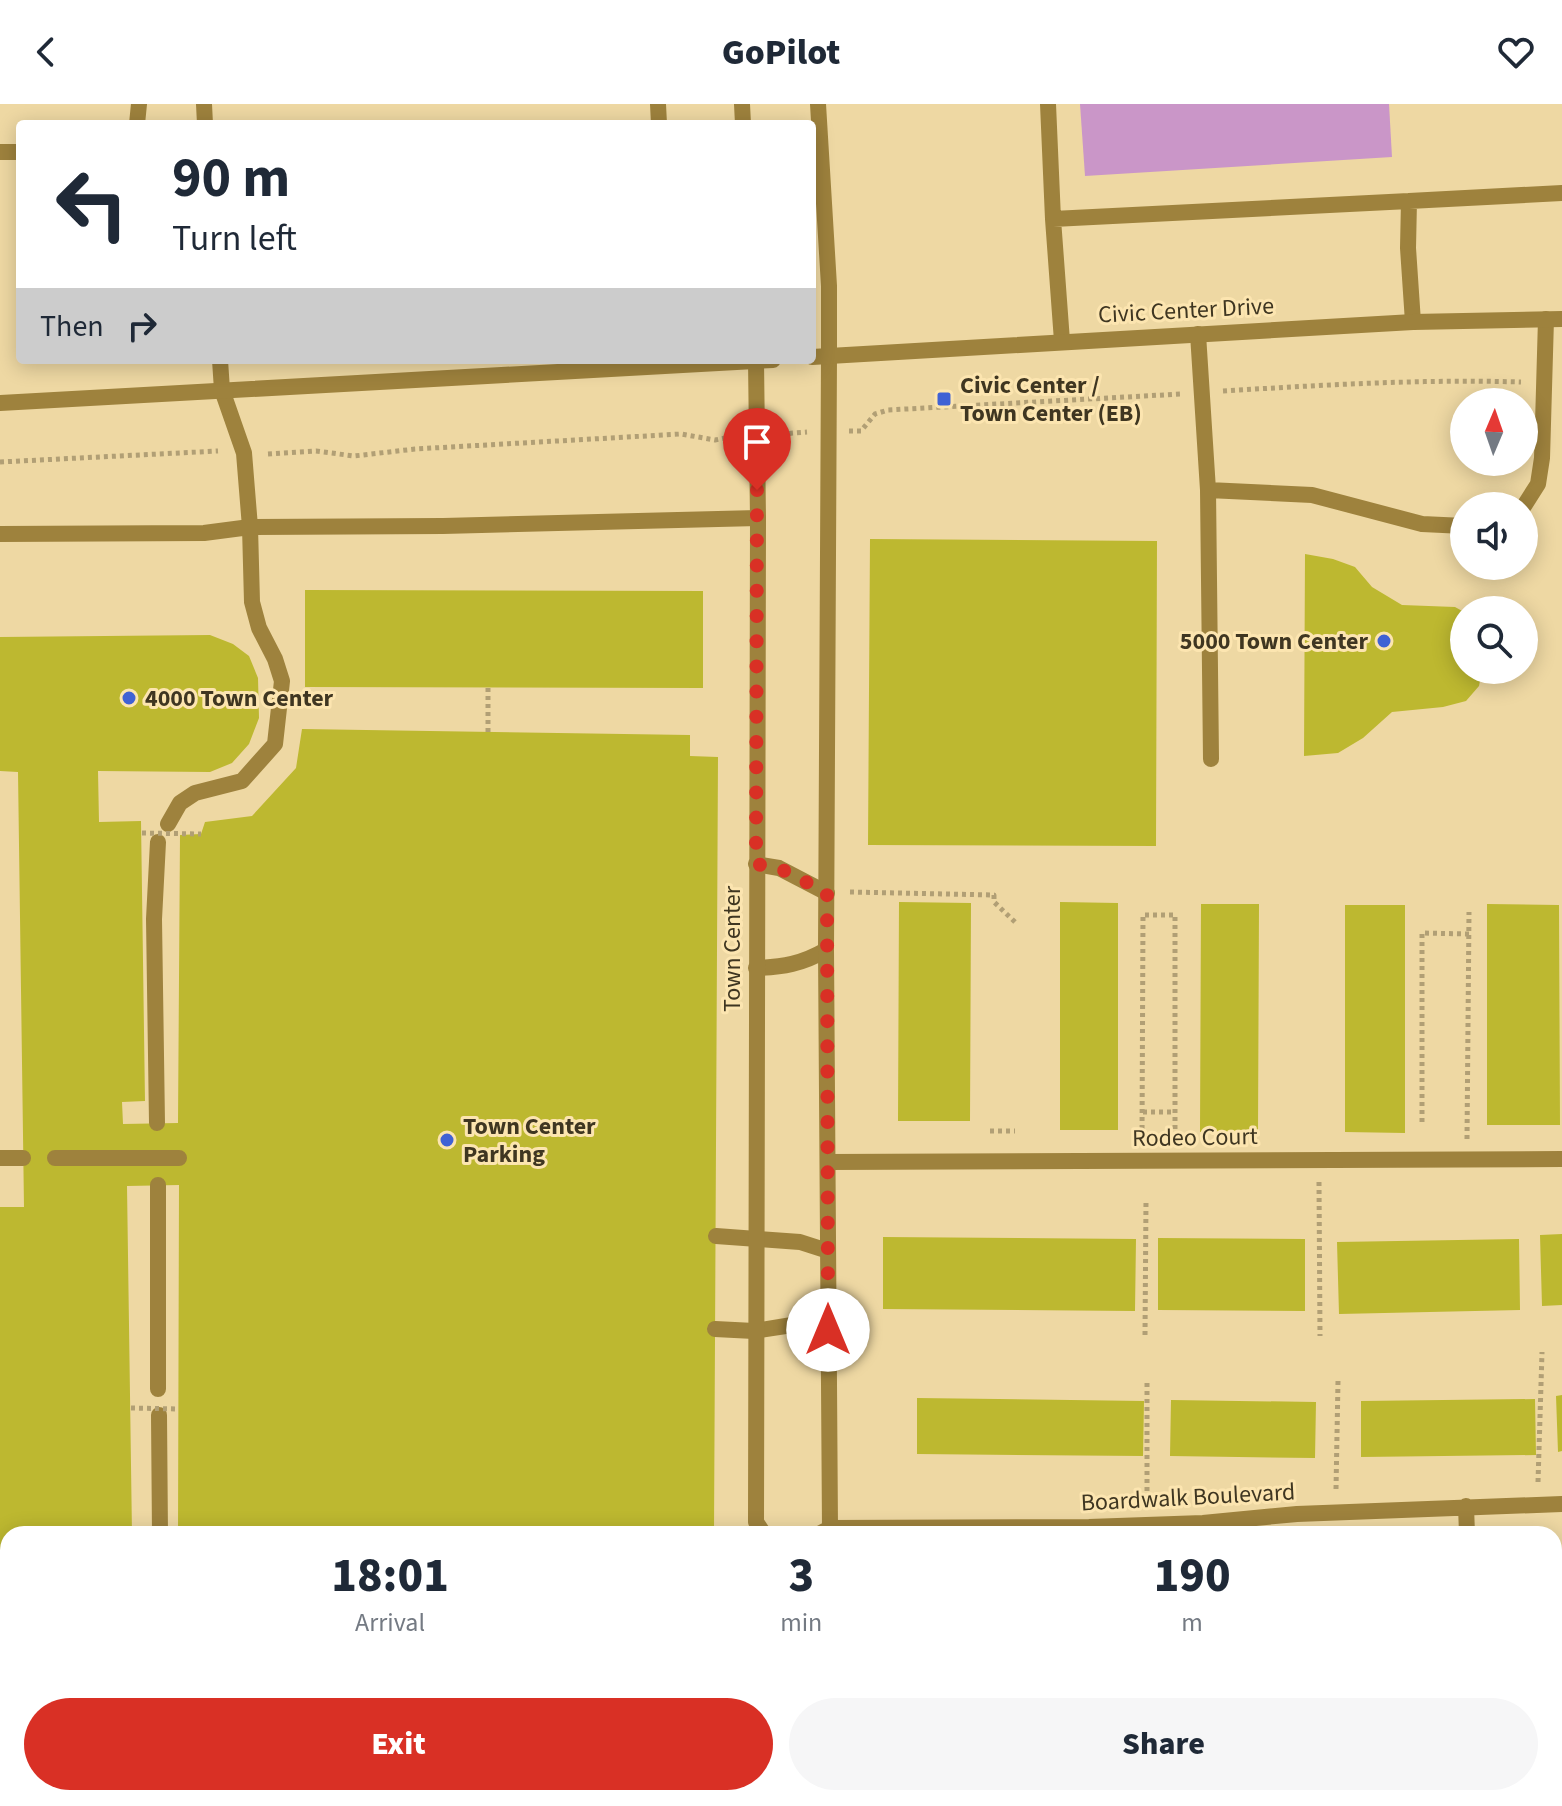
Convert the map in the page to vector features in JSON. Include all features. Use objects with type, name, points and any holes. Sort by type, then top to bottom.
[{"type":"street","points":[[818,104],[829,286],[820,357],[828,1162],[824,1526]]},
{"type":"street","points":[[1048,104],[1062,341]]},
{"type":"street","points":[[1053,219],[1562,193]]},
{"type":"street","points":[[1409,201],[1408,260],[1413,322]]},
{"type":"street","points":[[1533,492],[1538,484],[1542,458],[1554,319]]},
{"type":"street","name":"Civic Center Drive","points":[[820,357],[1413,322],[1554,319]]},
{"type":"street","points":[[1198,334],[1208,490],[1211,759]]},
{"type":"street","points":[[168,824],[180,803],[195,793],[242,781],[275,744],[282,681],[259,628],[252,602],[244,453],[222,390],[220,364]]},
{"type":"street","points":[[0,403],[701,364]]},
{"type":"street","name":"Town Center","points":[[756,364],[754,1331],[756,1522],[759,1526]]},
{"type":"street","points":[[1208,490],[1312,495],[1422,524],[1450,525]]},
{"type":"street","points":[[0,534],[204,533],[250,527],[443,526],[758,518]]},
{"type":"street","points":[[157,1123],[154,919],[158,842]]},
{"type":"street","points":[[756,864],[779,868],[827,893]]},
{"type":"street","points":[[756,968],[806,962],[826,950]]},
{"type":"street","points":[[0,1158],[23,1158]]},
{"type":"street","points":[[55,1158],[179,1158]]},
{"type":"street","name":"Rodeo Court","points":[[828,1162],[1562,1159]]},
{"type":"street","points":[[158,1185],[158,1389]]},
{"type":"street","points":[[716,1236],[800,1242],[828,1251]]},
{"type":"street","points":[[715,1329],[754,1331],[792,1325],[828,1306]]},
{"type":"street","points":[[159,1415],[160,1526]]},
{"type":"street","name":"Boardwalk Boulevard","points":[[1165,1526],[1297,1514],[1562,1504]]},
{"type":"street","points":[[1466,1506],[1467,1526]]},
{"type":"path","points":[[1226,391],[1393,382],[1522,382]]},
{"type":"path","points":[[853,431],[861,431],[875,414],[888,410],[1176,395]]},
{"type":"path","points":[[782,434],[806,432]]},
{"type":"path","points":[[275,454],[316,451],[354,456],[415,449],[681,434],[695,434],[715,440],[720,437]]},
{"type":"path","points":[[0,462],[205,450]]},
{"type":"path","points":[[488,687],[488,732]]},
{"type":"path","points":[[142,833],[201,834]]},
{"type":"path","points":[[849,892],[994,895],[994,902],[1015,922]]},
{"type":"path","points":[[1467,1144],[1469,912]]},
{"type":"path","points":[[1142,1140],[1143,915],[1175,915],[1175,1141]]},
{"type":"path","points":[[1422,1122],[1422,933],[1469,934]]},
{"type":"path","points":[[1143,1112],[1175,1112]]},
{"type":"path","points":[[990,1131],[1015,1131]]},
{"type":"path","points":[[1319,1179],[1320,1336]]},
{"type":"path","points":[[1145,1335],[1146,1200]]},
{"type":"path","points":[[1538,1483],[1542,1352]]},
{"type":"path","points":[[1147,1380],[1147,1499]]},
{"type":"path","points":[[1336,1490],[1338,1381]]},
{"type":"path","points":[[131,1408],[178,1409]]},
{"type":"shaded area","points":[[1080,104],[1389,104],[1392,157],[1085,176]]},
{"type":"building","points":[[870,539],[1157,541],[1156,846],[868,845]]},
{"type":"building","name":"5000 Town Center","points":[[1305,554],[1355,567],[1372,587],[1402,605],[1450,607],[1450,684],[1479,684],[1466,701],[1443,707],[1392,712],[1363,738],[1338,753],[1304,756]]},
{"type":"building","points":[[305,590],[703,591],[703,688],[305,687]]},
{"type":"building","name":"Town Center Parking","points":[[210,635],[233,644],[249,656],[258,678],[259,718],[249,744],[232,763],[210,772],[98,771],[99,822],[141,821],[145,1101],[122,1102],[123,1124],[178,1123],[180,835],[201,834],[205,822],[252,816],[296,768],[302,729],[690,735],[690,756],[718,757],[714,1526],[178,1526],[179,1185],[127,1186],[132,1526],[0,1526],[0,1207],[24,1207],[18,772],[0,771],[0,637]]},
{"type":"building","points":[[899,902],[971,903],[970,1121],[898,1121]]},
{"type":"building","points":[[1060,902],[1118,903],[1118,1130],[1060,1130]]},
{"type":"building","points":[[1201,904],[1259,904],[1258,1132],[1200,1132]]},
{"type":"building","points":[[1487,904],[1559,905],[1560,1125],[1487,1125]]},
{"type":"building","points":[[1345,905],[1405,905],[1405,1133],[1345,1132]]},
{"type":"building","points":[[1562,1234],[1562,1305],[1542,1306],[1540,1235]]},
{"type":"building","points":[[883,1237],[1136,1239],[1135,1311],[883,1309]]},
{"type":"building","points":[[1158,1238],[1305,1239],[1305,1311],[1158,1310]]},
{"type":"building","points":[[1519,1239],[1520,1310],[1339,1314],[1337,1242]]},
{"type":"building","points":[[1562,1395],[1562,1451],[1558,1452],[1556,1396]]},
{"type":"building","points":[[917,1398],[1144,1401],[1143,1456],[917,1454]]},
{"type":"building","points":[[1535,1399],[1536,1455],[1361,1457],[1361,1401]]},
{"type":"building","points":[[1171,1400],[1316,1402],[1315,1458],[1170,1456]]},
{"type":"place","name":"Civic Center / Town Center (EB)","points":[[944,399]]},
{"type":"place","name":"5000 Town Center","points":[[1384,641]]},
{"type":"place","name":"4000 Town Center","points":[[129,698]]},
{"type":"place","name":"Town Center Parking","points":[[447,1140]]},
{"type":"route","points":[[757,490],[756,864],[779,868],[827,893],[828,1330]]}]
